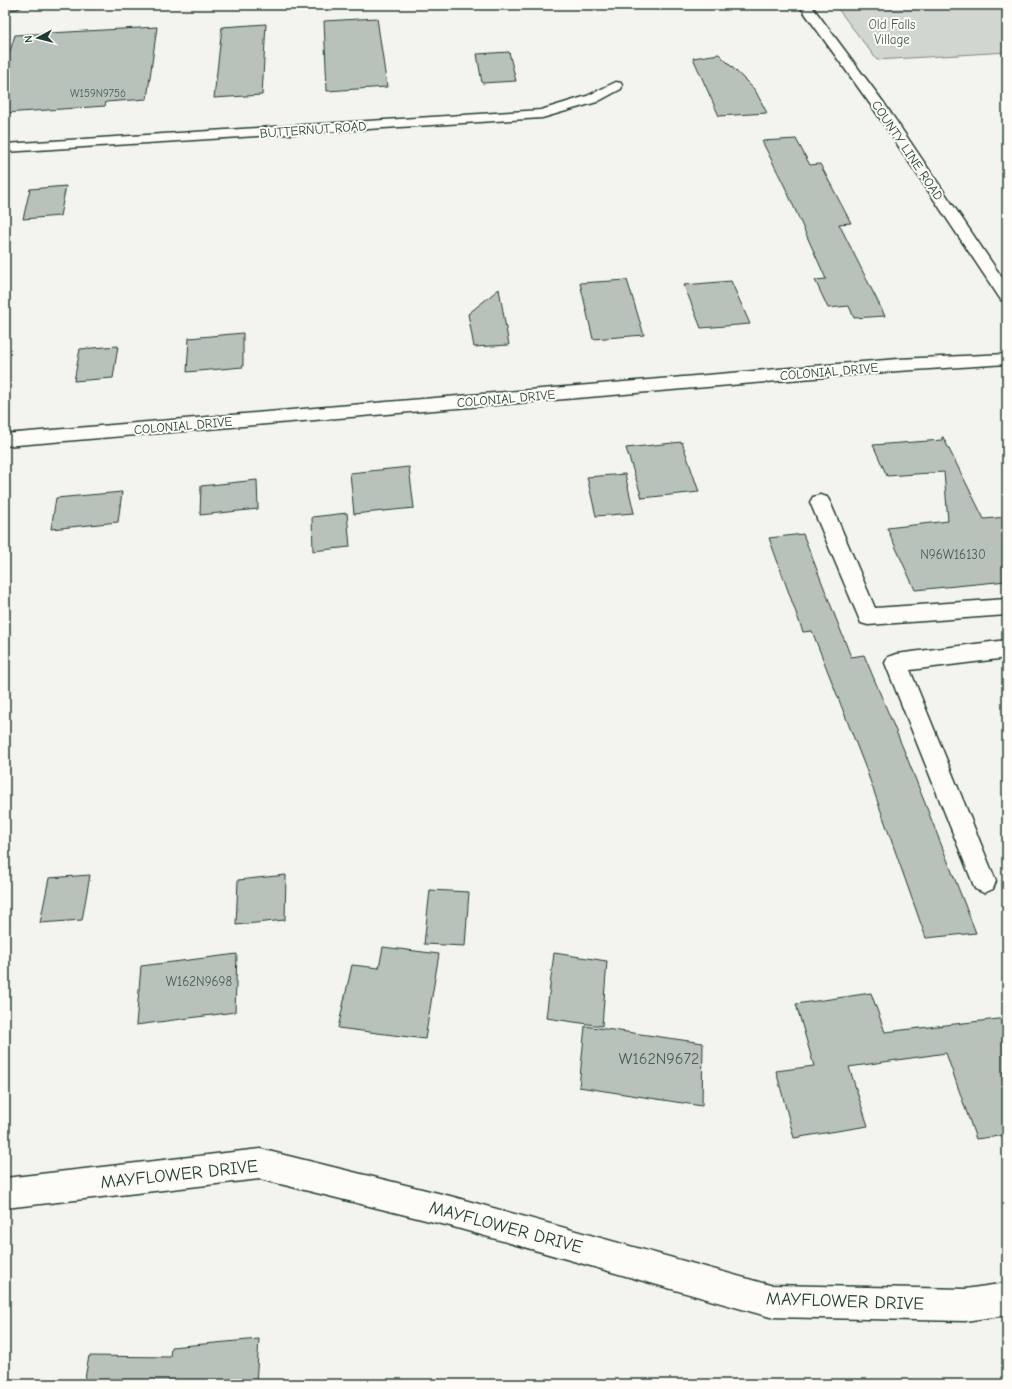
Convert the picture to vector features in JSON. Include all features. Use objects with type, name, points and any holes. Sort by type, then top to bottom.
[{"type":"street","points":[[5,6],[18,5]]},
{"type":"street","name":"COUNTY LINE ROAD","points":[[805,5],[879,106],[1007,297]]},
{"type":"street","name":"BUTTERNUT ROAD","points":[[5,148],[542,114],[592,99],[616,86]]},
{"type":"street","name":"COLONIAL DRIVE","points":[[5,440],[891,365],[1007,359]]},
{"type":"street","points":[[820,502],[868,617],[1007,607]]},
{"type":"street","points":[[984,881],[896,663],[1007,649]]},
{"type":"street","name":"MAYFLOWER DRIVE","points":[[5,1193],[260,1164],[450,1211],[770,1301],[965,1305],[1007,1299]]},
{"type":"green space","name":"Old Falls Village","points":[[835,5],[1007,5],[1007,52],[877,60]]},
{"type":"building","points":[[377,18],[387,87],[327,91],[324,21]]},
{"type":"building","points":[[266,24],[262,95],[214,98],[222,27]]},
{"type":"building","points":[[157,27],[147,99],[106,102],[105,106],[5,113],[5,67],[15,35]]},
{"type":"building","points":[[509,52],[516,81],[482,83],[477,54]]},
{"type":"building","points":[[719,54],[755,90],[767,113],[719,116],[693,58]]},
{"type":"building","points":[[796,139],[810,165],[820,164],[851,223],[839,224],[885,316],[854,318],[849,306],[828,308],[815,280],[826,279],[785,187],[762,141]]},
{"type":"building","points":[[66,186],[60,216],[23,219],[30,189]]},
{"type":"building","points":[[627,280],[644,335],[593,339],[580,283]]},
{"type":"building","points":[[731,281],[750,324],[701,328],[684,285]]},
{"type":"building","points":[[499,289],[509,345],[474,347],[468,314]]},
{"type":"building","points":[[243,333],[243,367],[187,372],[189,338]]},
{"type":"building","points":[[118,346],[113,378],[74,381],[80,349]]},
{"type":"building","points":[[942,437],[984,519],[1007,517],[1007,581],[915,590],[887,528],[948,521],[944,472],[887,476],[873,445],[942,440]]},
{"type":"building","points":[[682,442],[699,492],[642,498],[626,448]]},
{"type":"building","points":[[409,467],[414,508],[354,514],[350,473]]},
{"type":"building","points":[[625,474],[634,513],[596,516],[587,477]]},
{"type":"building","points":[[257,480],[258,509],[200,515],[201,486]]},
{"type":"building","points":[[122,492],[118,522],[51,529],[56,498]]},
{"type":"building","points":[[347,513],[350,547],[313,551],[312,517]]},
{"type":"building","points":[[803,534],[851,657],[864,655],[906,755],[976,933],[926,938],[866,769],[812,631],[803,632],[769,538]]},
{"type":"building","points":[[90,875],[82,920],[40,923],[49,878]]},
{"type":"building","points":[[286,875],[285,920],[236,925],[238,880]]},
{"type":"building","points":[[430,890],[469,892],[465,946],[424,944]]},
{"type":"building","points":[[383,947],[439,954],[425,1039],[338,1028],[352,965],[379,968]]},
{"type":"building","points":[[554,953],[607,961],[602,1026],[546,1018]]},
{"type":"building","points":[[237,954],[235,1012],[136,1025],[141,966]]},
{"type":"building","points":[[871,993],[885,1032],[1007,1018],[1007,1135],[976,1139],[946,1053],[849,1067],[868,1126],[794,1138],[776,1071],[814,1066],[796,1004]]},
{"type":"building","points":[[585,1026],[703,1043],[702,1106],[579,1087]]},
{"type":"building","points":[[259,1339],[256,1384],[84,1384],[89,1356],[170,1357],[171,1347]]}]
